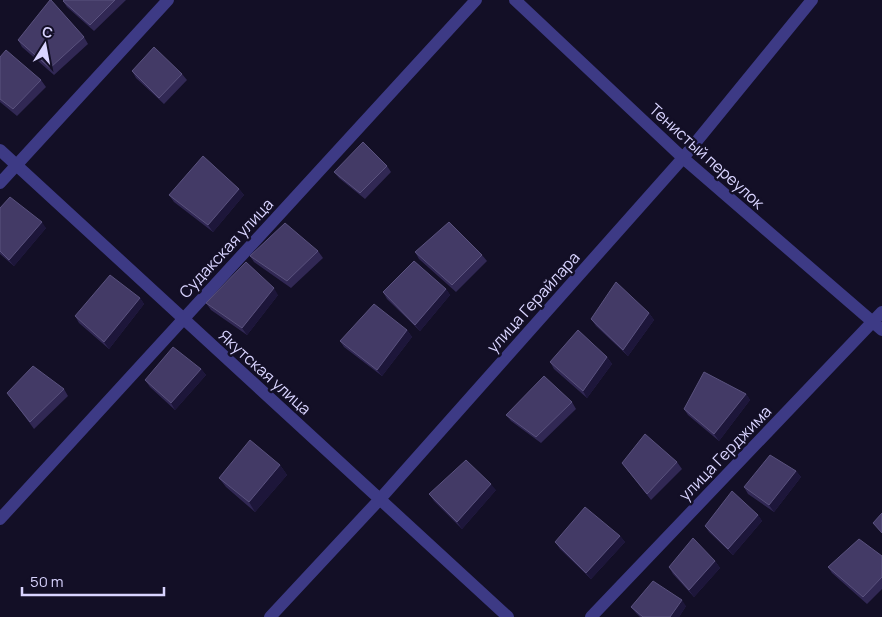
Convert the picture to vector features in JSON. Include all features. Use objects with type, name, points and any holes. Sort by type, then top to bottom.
[{"type":"street","points":[[0,183],[168,0]]},
{"type":"street","name":"Судакская улица","points":[[0,519],[476,0]]},
{"type":"street","name":"Тенистый переулок","points":[[515,0],[683,158],[878,326]]},
{"type":"street","name":"улица Герайлара","points":[[270,617],[380,499],[683,158],[812,0]]},
{"type":"street","name":"Якутская улица","points":[[0,150],[508,617]]},
{"type":"street","name":"улица Герджима","points":[[591,617],[878,326],[882,312]]},
{"type":"building","points":[[50,0],[84,37],[50,68],[18,40]]},
{"type":"building","points":[[64,0],[115,0],[90,25]]},
{"type":"building","points":[[154,47],[182,74],[159,98],[132,71]]},
{"type":"building","points":[[6,50],[41,80],[13,109],[0,99],[0,57]]},
{"type":"building","points":[[363,142],[387,166],[360,193],[334,172]]},
{"type":"building","points":[[203,156],[239,189],[208,225],[169,195]]},
{"type":"building","points":[[10,197],[42,222],[9,260],[0,251],[0,208]]},
{"type":"building","points":[[449,222],[482,255],[452,285],[415,252]]},
{"type":"building","points":[[285,223],[318,251],[287,281],[250,256]]},
{"type":"building","points":[[414,261],[446,289],[415,325],[383,292]]},
{"type":"building","points":[[246,262],[274,288],[242,328],[206,303]]},
{"type":"building","points":[[110,275],[140,298],[104,342],[75,316]]},
{"type":"building","points":[[616,282],[649,313],[623,350],[591,319]]},
{"type":"building","points":[[374,304],[407,330],[377,370],[340,341]]},
{"type":"building","points":[[578,330],[607,357],[583,391],[550,362]]},
{"type":"building","points":[[173,347],[201,369],[171,403],[145,380]]},
{"type":"building","points":[[33,366],[64,389],[30,422],[7,393]]},
{"type":"building","points":[[704,372],[746,394],[714,434],[684,409]]},
{"type":"building","points":[[544,376],[572,402],[536,437],[506,415]]},
{"type":"building","points":[[645,434],[677,462],[647,494],[622,463]]},
{"type":"building","points":[[250,440],[280,465],[249,502],[219,478]]},
{"type":"building","points":[[770,455],[796,471],[769,505],[744,487]]},
{"type":"building","points":[[466,460],[491,484],[457,522],[429,494]]},
{"type":"building","points":[[732,491],[758,515],[728,549],[705,526]]},
{"type":"building","points":[[585,507],[620,536],[586,573],[555,542]]},
{"type":"building","points":[[882,513],[882,533],[873,523]]},
{"type":"building","points":[[693,538],[715,561],[689,590],[669,567]]},
{"type":"building","points":[[859,539],[882,556],[882,577],[863,597],[828,567]]},
{"type":"building","points":[[653,581],[682,600],[670,617],[643,617],[631,607]]}]
